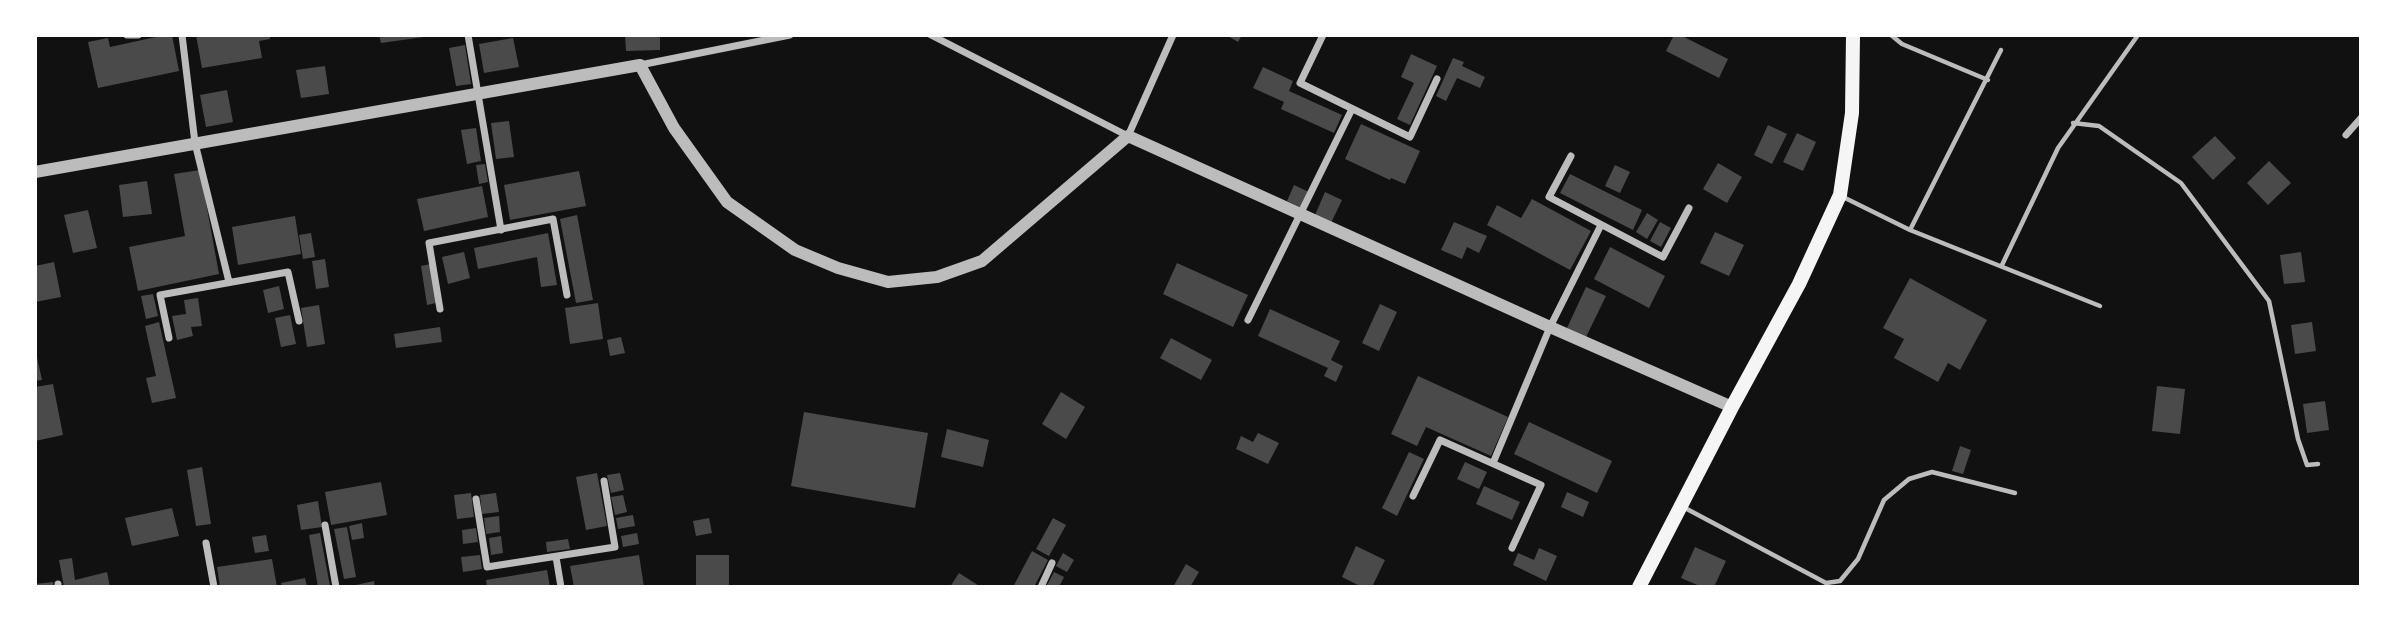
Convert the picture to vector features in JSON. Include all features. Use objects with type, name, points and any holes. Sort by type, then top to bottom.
[{"type":"main road","points":[[1639,587],[1799,284],[1840,195],[1852,113],[1853,35]]},
{"type":"street","points":[[127,35],[138,35]]},
{"type":"street","points":[[182,35],[195,142],[229,282]]},
{"type":"street","points":[[468,35],[501,230]]},
{"type":"street","points":[[35,172],[640,65],[790,35]]},
{"type":"street","points":[[931,35],[1128,135],[1549,327],[1732,407]]},
{"type":"street","points":[[640,65],[674,128],[727,202],[794,250],[838,268],[888,282],[937,277],[982,261],[1128,135],[1173,35]]},
{"type":"street","points":[[1323,35],[1300,83],[1410,137],[1437,79]]},
{"type":"street","points":[[1248,320],[1352,109]]},
{"type":"street","points":[[2346,135],[2361,118]]},
{"type":"street","points":[[1571,156],[1549,197],[1663,257],[1689,208]]},
{"type":"street","points":[[440,309],[429,243],[553,219],[567,295]]},
{"type":"street","points":[[1493,463],[1549,327],[1601,225]]},
{"type":"street","points":[[169,338],[160,295],[288,272],[299,321]]},
{"type":"street","points":[[1413,496],[1440,440],[1541,485],[1512,548]]},
{"type":"street","points":[[476,499],[487,568],[615,547],[604,481]]},
{"type":"street","points":[[325,525],[336,587]]},
{"type":"street","points":[[206,543],[214,587]]},
{"type":"street","points":[[556,557],[561,587]]},
{"type":"street","points":[[1041,587],[1052,563]]},
{"type":"lane","points":[[1891,35],[1902,44],[1988,80]]},
{"type":"lane","points":[[2002,265],[2058,148],[2073,123],[2138,35]]},
{"type":"lane","points":[[1910,230],[2001,50]]},
{"type":"lane","points":[[2073,123],[2099,126],[2181,183],[2269,301],[2298,439],[2307,465],[2318,464]]},
{"type":"lane","points":[[1840,195],[1910,230],[2100,306]]},
{"type":"lane","points":[[1681,506],[1826,583],[1840,581],[1858,559],[1884,500],[1909,479],[1932,472],[2015,493]]},
{"type":"building","points":[[172,35],[179,71],[98,88],[88,42],[108,38],[110,47]]},
{"type":"building","points":[[196,35],[270,35],[270,39],[259,41],[262,58],[202,68]]},
{"type":"building","points":[[379,35],[424,35],[424,37],[381,43]]},
{"type":"building","points":[[625,35],[660,35],[660,50],[626,51]]},
{"type":"building","points":[[1226,35],[1242,35],[1238,42]]},
{"type":"building","points":[[1674,35],[1680,35],[1728,59],[1719,78],[1666,51]]},
{"type":"building","points":[[513,38],[519,67],[484,73],[479,44]]},
{"type":"building","points":[[465,45],[471,84],[456,86],[449,48]]},
{"type":"building","points":[[1411,54],[1437,66],[1410,125],[1397,119],[1414,83],[1401,77]]},
{"type":"building","points":[[1453,58],[1464,62],[1462,66],[1485,77],[1480,88],[1457,78],[1446,101],[1436,96]]},
{"type":"building","points":[[325,66],[329,94],[301,98],[296,70]]},
{"type":"building","points":[[1263,67],[1293,81],[1289,91],[1342,115],[1334,133],[1281,109],[1284,102],[1253,88]]},
{"type":"building","points":[[227,90],[233,122],[206,127],[200,95]]},
{"type":"building","points":[[509,121],[514,157],[496,159],[491,123]]},
{"type":"building","points":[[1361,124],[1420,151],[1405,184],[1345,159]]},
{"type":"building","points":[[1768,125],[1787,134],[1772,164],[1754,155]]},
{"type":"building","points":[[476,128],[481,161],[467,164],[461,130]]},
{"type":"building","points":[[1797,133],[1816,142],[1803,171],[1783,162]]},
{"type":"building","points":[[2215,136],[2236,158],[2213,180],[2192,157]]},
{"type":"building","points":[[2269,161],[2291,183],[2268,205],[2247,183]]},
{"type":"building","points":[[1718,163],[1742,177],[1727,203],[1703,189]]},
{"type":"building","points":[[485,164],[488,182],[479,184],[476,165]]},
{"type":"building","points":[[1615,165],[1630,172],[1620,193],[1605,186]]},
{"type":"building","points":[[200,170],[219,274],[138,291],[129,247],[185,236],[174,174]]},
{"type":"building","points":[[579,171],[586,206],[510,220],[504,185]]},
{"type":"building","points":[[1570,174],[1642,210],[1633,230],[1560,193]]},
{"type":"building","points":[[147,181],[152,214],[123,217],[119,185]]},
{"type":"building","points":[[1294,185],[1309,192],[1302,208],[1287,201]]},
{"type":"building","points":[[482,186],[488,217],[424,231],[417,199]]},
{"type":"building","points":[[1325,192],[1342,200],[1331,223],[1315,215]]},
{"type":"building","points":[[1532,199],[1591,231],[1570,270],[1487,225],[1497,205],[1521,218]]},
{"type":"building","points":[[88,210],[97,248],[73,253],[64,215]]},
{"type":"building","points":[[1647,213],[1658,220],[1647,239],[1636,232]]},
{"type":"building","points":[[577,215],[593,300],[576,303],[560,219]]},
{"type":"building","points":[[295,216],[301,254],[238,265],[232,227]]},
{"type":"building","points":[[1454,222],[1487,236],[1479,253],[1467,247],[1462,259],[1441,250]]},
{"type":"building","points":[[1660,222],[1671,228],[1661,247],[1650,241]]},
{"type":"building","points":[[1715,232],[1744,245],[1729,276],[1700,263]]},
{"type":"building","points":[[311,233],[315,257],[303,259],[299,235]]},
{"type":"building","points":[[548,233],[557,285],[541,287],[537,257],[478,269],[474,248]]},
{"type":"building","points":[[1610,247],[1665,276],[1649,308],[1594,279]]},
{"type":"building","points":[[464,252],[470,278],[448,284],[442,257]]},
{"type":"building","points":[[2301,252],[2305,282],[2284,284],[2280,255]]},
{"type":"building","points":[[325,259],[329,287],[316,289],[312,261]]},
{"type":"building","points":[[54,262],[61,297],[35,302],[35,266]]},
{"type":"building","points":[[1177,263],[1248,295],[1233,327],[1163,294]]},
{"type":"building","points":[[431,264],[436,303],[427,305],[421,266]]},
{"type":"building","points":[[1910,278],[1987,320],[1960,370],[1948,363],[1938,382],[1894,358],[1904,339],[1883,328]]},
{"type":"building","points":[[279,286],[284,309],[268,313],[263,290]]},
{"type":"building","points":[[1586,287],[1606,296],[1586,337],[1567,328]]},
{"type":"building","points":[[153,294],[158,316],[146,319],[141,296]]},
{"type":"building","points":[[198,298],[202,326],[191,327],[193,336],[177,340],[172,316],[186,314],[184,300]]},
{"type":"building","points":[[598,303],[603,339],[570,344],[565,308]]},
{"type":"building","points":[[1380,304],[1397,312],[1379,351],[1362,343]]},
{"type":"building","points":[[319,305],[325,344],[307,347],[301,308]]},
{"type":"building","points":[[1270,309],[1340,341],[1331,360],[1343,366],[1336,382],[1324,376],[1328,368],[1258,336]]},
{"type":"building","points":[[290,315],[296,344],[281,347],[275,318]]},
{"type":"building","points":[[159,322],[176,398],[152,403],[146,378],[156,376],[145,326]]},
{"type":"building","points":[[2312,322],[2316,351],[2295,354],[2291,325]]},
{"type":"building","points":[[440,327],[442,342],[396,348],[394,334]]},
{"type":"building","points":[[621,337],[625,353],[610,356],[607,340]]},
{"type":"building","points":[[1171,338],[1212,360],[1201,380],[1160,358]]},
{"type":"building","points":[[35,348],[42,380],[35,381]]},
{"type":"building","points":[[1418,376],[1508,417],[1491,456],[1426,427],[1417,446],[1391,434]]},
{"type":"building","points":[[53,384],[63,435],[35,441],[35,387]]},
{"type":"building","points":[[2157,386],[2185,389],[2180,434],[2152,431]]},
{"type":"building","points":[[1061,392],[1085,407],[1066,439],[1042,424]]},
{"type":"building","points":[[2325,401],[2329,430],[2307,433],[2303,404]]},
{"type":"building","points":[[804,412],[928,433],[915,508],[791,486]]},
{"type":"building","points":[[1529,422],[1612,461],[1597,493],[1514,454]]},
{"type":"building","points":[[947,429],[989,440],[983,467],[941,457]]},
{"type":"building","points":[[1258,433],[1279,443],[1268,464],[1236,449],[1241,436],[1253,442]]},
{"type":"building","points":[[1960,446],[1971,450],[1963,474],[1952,471]]},
{"type":"building","points":[[1409,452],[1424,459],[1397,516],[1382,508]]},
{"type":"building","points":[[1465,462],[1487,472],[1479,489],[1457,479]]},
{"type":"building","points":[[202,467],[211,524],[196,526],[187,470]]},
{"type":"building","points":[[597,473],[607,526],[586,530],[576,477]]},
{"type":"building","points":[[620,473],[624,490],[611,493],[607,475]]},
{"type":"building","points":[[381,482],[387,515],[331,525],[325,492]]},
{"type":"building","points":[[1484,486],[1520,502],[1512,520],[1476,504]]},
{"type":"building","points":[[1567,492],[1589,502],[1583,517],[1561,507]]},
{"type":"building","points":[[471,493],[474,517],[457,519],[454,495]]},
{"type":"building","points":[[496,493],[499,512],[482,514],[480,495]]},
{"type":"building","points":[[623,495],[627,512],[615,515],[611,497]]},
{"type":"building","points":[[318,501],[322,527],[301,530],[297,505]]},
{"type":"building","points":[[172,508],[179,536],[132,546],[125,518]]},
{"type":"building","points":[[633,515],[635,526],[618,529],[616,518]]},
{"type":"building","points":[[499,516],[500,532],[486,534],[484,518]]},
{"type":"building","points":[[709,518],[712,533],[696,536],[693,521]]},
{"type":"building","points":[[1053,518],[1066,525],[1049,556],[1036,549]]},
{"type":"building","points":[[362,523],[364,538],[352,540],[349,526]]},
{"type":"building","points":[[347,527],[356,577],[344,579],[334,529]]},
{"type":"building","points":[[476,528],[478,542],[463,544],[462,530]]},
{"type":"building","points":[[320,533],[330,586],[326,587],[318,587],[309,535]]},
{"type":"building","points":[[637,533],[639,544],[623,547],[621,536]]},
{"type":"building","points":[[266,535],[269,551],[255,553],[252,537]]},
{"type":"building","points":[[501,536],[503,553],[491,555],[489,538]]},
{"type":"building","points":[[568,539],[570,549],[547,552],[546,542]]},
{"type":"building","points":[[1356,546],[1385,560],[1372,587],[1362,587],[1342,577]]},
{"type":"building","points":[[1695,547],[1726,561],[1714,587],[1702,587],[1681,578]]},
{"type":"building","points":[[1539,548],[1557,556],[1546,581],[1513,565],[1518,553],[1534,560]]},
{"type":"building","points":[[1032,551],[1048,560],[1034,587],[1013,587]]},
{"type":"building","points":[[1063,553],[1074,560],[1067,572],[1056,566]]},
{"type":"building","points":[[480,555],[482,569],[463,572],[461,557]]},
{"type":"building","points":[[639,555],[644,587],[574,587],[570,566]]},
{"type":"building","points":[[696,555],[729,555],[729,586],[696,585]]},
{"type":"building","points":[[72,558],[75,580],[107,572],[110,587],[64,587],[59,560]]},
{"type":"building","points":[[272,559],[277,587],[220,587],[217,567]]},
{"type":"building","points":[[1186,564],[1199,572],[1190,587],[1173,587]]},
{"type":"building","points":[[547,570],[550,587],[487,587],[486,580]]},
{"type":"building","points":[[1054,572],[1064,577],[1059,587],[1046,587]]},
{"type":"building","points":[[959,573],[981,587],[950,587]]},
{"type":"building","points":[[305,578],[307,587],[282,587],[281,583]]},
{"type":"building","points":[[374,581],[375,587],[351,587],[351,586]]},
{"type":"building","points":[[53,582],[53,587],[35,587],[35,584]]}]
